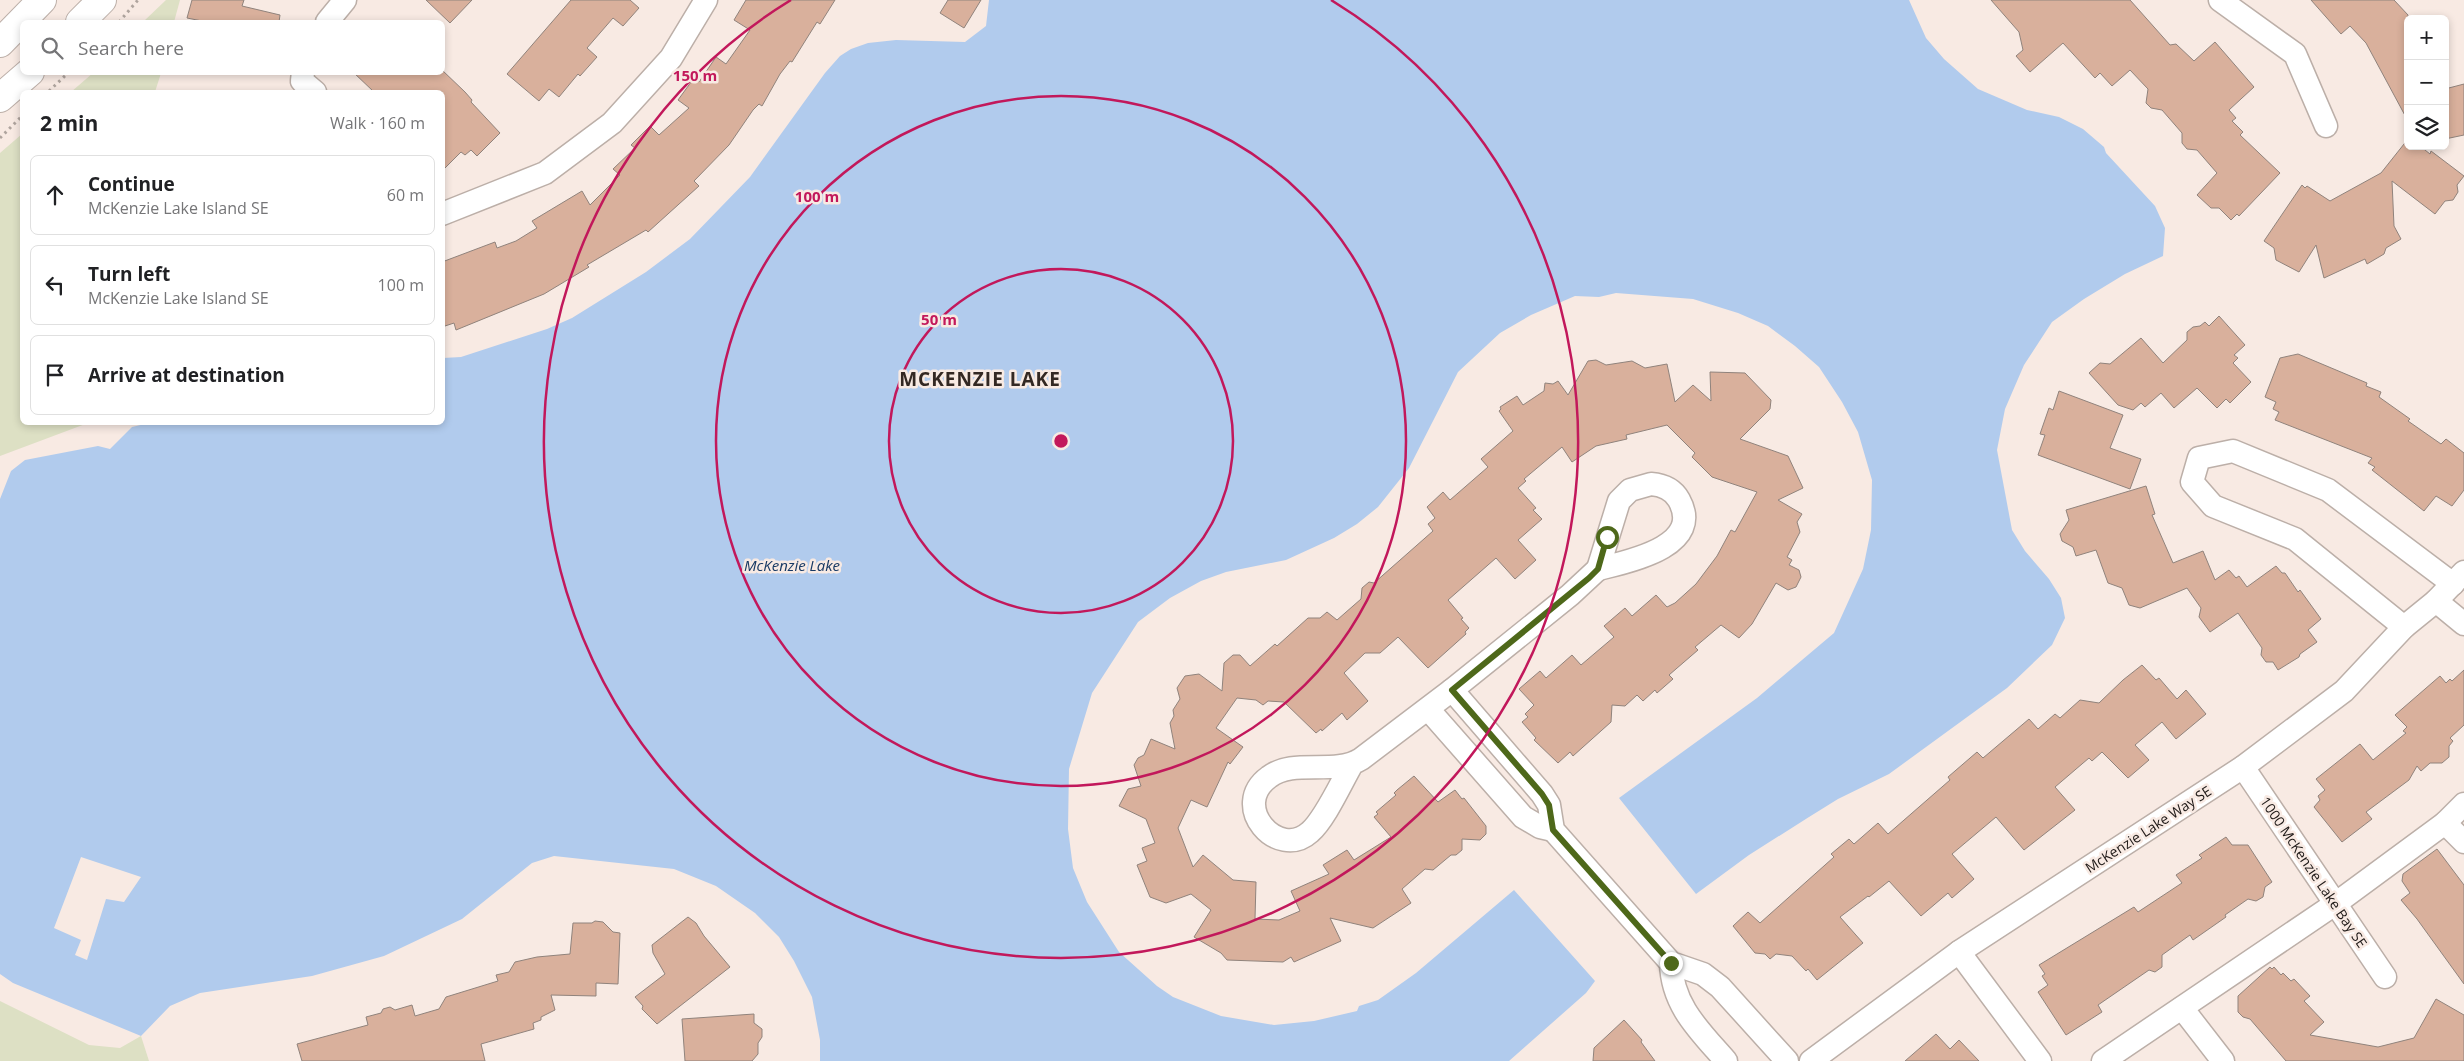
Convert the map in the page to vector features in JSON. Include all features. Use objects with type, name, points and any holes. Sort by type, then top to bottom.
[{"type":"main road","points":[[22,20],[42,0]]},
{"type":"main road","points":[[82,20],[102,0]]},
{"type":"main road","points":[[0,43],[20,23]]},
{"type":"main road","points":[[0,98],[27,75]]},
{"type":"street","points":[[329,20],[345,0]]},
{"type":"street","points":[[445,213],[545,173],[612,123],[671,58],[706,0]]},
{"type":"street","points":[[2220,0],[2295,54],[2326,126]]},
{"type":"street","points":[[302,75],[302,80],[313,90]]},
{"type":"street","points":[[2404,627],[2295,539],[2213,506],[2192,482],[2199,458],[2233,451],[2328,490],[2459,578]]},
{"type":"street","points":[[1352,764],[1452,690],[1570,595],[1598,569]]},
{"type":"street","name":"McKenzie Lake Way SE","points":[[1811,1061],[1959,952],[2243,767],[2344,691],[2404,627],[2459,578]]},
{"type":"street","points":[[2436,600],[2464,624]]},
{"type":"street","points":[[1452,690],[1542,794],[1549,805],[1553,830],[1671,963],[1703,974],[1720,987],[1787,1061]]},
{"type":"street","points":[[1428,709],[1523,817],[1540,827],[1553,830]]},
{"type":"street","name":"1000 McKenzie Lake Bay SE","points":[[2243,767],[2384,977]]},
{"type":"street","points":[[2103,1061],[2335,904],[2445,823],[2464,804]]},
{"type":"street","points":[[2445,823],[2464,842]]},
{"type":"street","points":[[1959,952],[2040,1061]]},
{"type":"street","points":[[1671,963],[1674,990],[1682,1009],[1726,1061]]},
{"type":"street","points":[[2182,1008],[2223,1061]]},
{"type":"path","points":[[121,20],[138,0]]},
{"type":"path","points":[[50,90],[66,75]]},
{"type":"path","points":[[0,138],[20,118]]},
{"type":"green space","points":[[166,0],[180,0],[175,20],[145,20]]},
{"type":"green space","points":[[91,75],[160,75],[156,90],[73,90]]},
{"type":"green space","points":[[20,136],[20,425],[83,425],[0,456],[0,153]]},
{"type":"green space","points":[[0,1001],[89,1045],[120,1048],[141,1036],[149,1061],[0,1061]]},
{"type":"water","name":"McKenzie Lake","points":[[989,0],[1909,0],[1926,38],[1944,59],[1978,89],[2027,110],[2059,117],[2083,129],[2104,147],[2106,153],[2155,206],[2165,228],[2163,256],[2125,274],[2084,299],[2052,322],[2024,365],[2005,409],[1997,450],[2012,530],[2025,551],[2049,579],[2061,598],[2065,618],[2052,645],[2007,688],[1889,774],[1838,799],[1809,817],[1749,855],[1696,894],[1619,798],[1757,698],[1834,633],[1863,569],[1871,530],[1872,480],[1858,432],[1842,402],[1819,367],[1768,326],[1738,313],[1693,299],[1616,293],[1599,297],[1575,296],[1531,315],[1500,333],[1458,372],[1409,468],[1378,507],[1357,524],[1334,538],[1286,560],[1226,572],[1201,581],[1170,598],[1138,622],[1092,693],[1069,769],[1068,829],[1073,868],[1087,902],[1119,952],[1157,986],[1173,997],[1221,1016],[1274,1025],[1314,1021],[1357,1011],[1359,1006],[1378,1000],[1416,973],[1514,890],[1595,981],[1586,993],[1509,1061],[820,1061],[820,1040],[812,997],[794,961],[779,937],[755,913],[716,886],[674,869],[554,856],[532,863],[462,919],[384,956],[312,976],[200,993],[170,1006],[141,1036],[13,983],[0,974],[0,499],[11,471],[25,460],[98,446],[110,449],[132,427],[140,425],[445,425],[445,358],[461,357],[547,329],[572,318],[646,272],[690,239],[750,177],[825,73],[840,56],[851,49],[868,43],[896,40],[965,42],[986,26]]},
{"type":"pier","points":[[81,857],[141,877],[124,902],[106,899],[87,960],[75,955],[81,940],[54,928]]},
{"type":"building","points":[[192,0],[244,0],[242,6],[280,15],[279,20],[197,20],[187,18]]},
{"type":"building","points":[[426,0],[472,0],[450,23]]},
{"type":"building","points":[[571,0],[630,0],[639,8],[623,26],[613,18],[587,48],[597,57],[580,76],[578,74],[559,97],[549,89],[539,101],[507,74]]},
{"type":"building","points":[[746,0],[835,0],[820,24],[817,22],[792,62],[790,61],[780,74],[762,106],[759,104],[753,110],[729,145],[694,181],[699,186],[648,232],[646,230],[587,265],[589,267],[544,294],[456,330],[454,323],[445,326],[445,261],[495,242],[497,248],[516,241],[537,228],[532,221],[582,191],[590,205],[620,175],[613,169],[635,148],[631,145],[650,126],[659,135],[689,108],[678,100],[694,78],[699,82],[716,57],[726,64],[750,30],[734,20]]},
{"type":"building","points":[[948,0],[981,0],[964,28],[940,13]]},
{"type":"building","points":[[1991,0],[2130,0],[2170,45],[2176,44],[2194,61],[2215,42],[2254,87],[2229,110],[2236,118],[2232,121],[2243,132],[2240,135],[2280,173],[2239,216],[2237,214],[2231,220],[2219,208],[2211,208],[2197,195],[2217,173],[2197,150],[2187,149],[2182,143],[2182,133],[2162,110],[2151,108],[2146,103],[2148,89],[2130,70],[2112,86],[2100,73],[2095,78],[2063,43],[2030,72],[2016,56],[2023,50],[2019,32]]},
{"type":"building","points":[[2311,0],[2394,0],[2408,15],[2404,15],[2404,114],[2366,43],[2350,26],[2341,34]]},
{"type":"building","points":[[445,73],[465,92],[472,100],[471,102],[500,133],[477,156],[471,150],[465,155],[461,152],[445,168],[445,90],[372,90],[356,75],[445,75]]},
{"type":"building","points":[[2464,84],[2464,135],[2449,138],[2449,105],[2449,88]]},
{"type":"building","points":[[2404,144],[2404,150],[2425,150],[2430,154],[2431,151],[2464,176],[2457,185],[2458,192],[2453,200],[2445,201],[2435,214],[2392,181],[2394,226],[2401,239],[2386,248],[2384,254],[2367,264],[2365,259],[2324,278],[2316,245],[2299,272],[2276,260],[2274,248],[2264,241],[2302,185],[2305,188],[2307,186],[2330,201],[2381,173]]},
{"type":"building","points":[[2219,316],[2245,345],[2234,355],[2238,358],[2233,363],[2251,382],[2230,403],[2226,399],[2217,408],[2197,388],[2174,408],[2161,393],[2145,407],[2141,403],[2133,410],[2118,405],[2089,373],[2100,363],[2110,364],[2141,338],[2163,363],[2187,340],[2187,332],[2205,322],[2209,326]]},
{"type":"building","points":[[2298,354],[2367,383],[2366,386],[2381,392],[2379,397],[2410,419],[2408,421],[2441,444],[2446,439],[2464,453],[2464,490],[2452,506],[2436,496],[2424,511],[2372,470],[2375,467],[2368,463],[2372,458],[2275,420],[2279,412],[2273,409],[2276,402],[2265,397],[2280,358]]},
{"type":"building","points":[[1596,360],[1606,365],[1632,361],[1645,368],[1667,364],[1675,402],[1693,385],[1711,401],[1710,372],[1745,373],[1771,400],[1770,409],[1740,439],[1788,456],[1803,488],[1778,500],[1802,514],[1797,522],[1800,532],[1787,557],[1792,560],[1789,565],[1799,570],[1801,577],[1796,587],[1788,590],[1776,583],[1752,624],[1739,638],[1721,625],[1695,647],[1698,650],[1669,675],[1673,679],[1657,693],[1655,690],[1643,701],[1637,695],[1625,706],[1612,705],[1611,722],[1573,756],[1570,752],[1558,763],[1534,740],[1536,738],[1522,722],[1528,717],[1525,714],[1534,705],[1519,689],[1540,671],[1546,678],[1572,655],[1581,665],[1614,637],[1604,626],[1625,608],[1632,616],[1656,595],[1667,607],[1675,603],[1696,584],[1717,556],[1731,530],[1735,532],[1757,492],[1712,477],[1692,457],[1695,453],[1667,425],[1626,435],[1627,439],[1596,446],[1572,462],[1562,447],[1524,479],[1526,481],[1518,488],[1536,508],[1533,510],[1542,519],[1518,540],[1536,560],[1515,579],[1496,558],[1448,600],[1469,628],[1465,632],[1466,634],[1428,668],[1398,637],[1380,653],[1365,653],[1344,673],[1368,701],[1347,720],[1342,713],[1322,731],[1321,729],[1316,733],[1284,702],[1268,701],[1263,705],[1256,700],[1237,698],[1216,728],[1243,747],[1230,764],[1228,762],[1207,807],[1191,800],[1178,828],[1193,867],[1203,855],[1233,880],[1256,882],[1255,919],[1279,920],[1300,911],[1291,891],[1329,874],[1323,865],[1347,850],[1354,860],[1391,837],[1374,817],[1378,814],[1376,812],[1396,795],[1394,793],[1414,776],[1438,802],[1455,790],[1462,799],[1464,798],[1486,826],[1486,834],[1480,840],[1462,839],[1462,850],[1456,855],[1451,855],[1433,870],[1425,869],[1402,889],[1411,903],[1373,928],[1330,918],[1341,941],[1294,962],[1291,957],[1283,962],[1227,960],[1221,953],[1194,937],[1211,910],[1191,894],[1166,903],[1150,897],[1137,865],[1147,861],[1142,848],[1155,843],[1146,819],[1119,806],[1128,789],[1141,786],[1134,765],[1138,758],[1144,755],[1151,739],[1175,749],[1170,723],[1174,716],[1173,710],[1180,699],[1177,688],[1185,676],[1199,674],[1222,691],[1224,663],[1233,655],[1240,655],[1250,666],[1275,644],[1277,646],[1308,618],[1320,618],[1327,612],[1337,620],[1361,599],[1362,588],[1369,582],[1374,583],[1433,531],[1428,524],[1435,518],[1427,507],[1443,492],[1450,500],[1488,467],[1481,459],[1513,431],[1499,411],[1500,407],[1517,396],[1523,405],[1544,391],[1545,383],[1553,384],[1558,381],[1568,395],[1588,361]]},
{"type":"building","points":[[2059,391],[2123,415],[2110,448],[2141,459],[2130,489],[2038,455],[2045,435],[2040,434],[2049,408],[2053,410]]},
{"type":"building","points":[[2146,486],[2155,514],[2152,515],[2173,563],[2203,551],[2215,580],[2229,570],[2236,578],[2239,576],[2247,587],[2276,566],[2282,573],[2285,573],[2298,592],[2300,590],[2321,619],[2308,630],[2317,642],[2300,654],[2299,657],[2278,670],[2273,662],[2266,662],[2261,655],[2262,648],[2238,613],[2210,632],[2199,617],[2201,608],[2187,588],[2140,608],[2129,605],[2122,588],[2108,583],[2096,550],[2076,556],[2073,547],[2062,541],[2060,534],[2069,520],[2066,510]]},
{"type":"building","points":[[2142,665],[2156,680],[2159,678],[2177,699],[2186,690],[2206,714],[2176,739],[2162,722],[2135,745],[2149,760],[2128,778],[2102,752],[2092,761],[2089,758],[2055,787],[2075,810],[2024,850],[1996,817],[1952,854],[1974,879],[1952,898],[1948,893],[1921,916],[1889,881],[1840,917],[1863,943],[1817,980],[1808,969],[1806,971],[1792,956],[1776,954],[1770,959],[1765,954],[1755,953],[1733,926],[1748,912],[1760,923],[1834,857],[1831,854],[1849,839],[1854,844],[1878,823],[1888,834],[1950,780],[1948,777],[1977,752],[1983,758],[2029,719],[2038,729],[2055,714],[2060,718],[2080,700],[2099,703]]},
{"type":"building","points":[[2464,670],[2464,725],[2450,738],[2453,741],[2449,746],[2449,757],[2442,763],[2430,763],[2421,771],[2417,766],[2409,780],[2366,812],[2372,819],[2342,842],[2314,807],[2320,800],[2318,796],[2325,790],[2316,779],[2360,744],[2373,760],[2406,733],[2403,731],[2407,727],[2395,715],[2440,676],[2446,683],[2450,679],[2452,681]]},
{"type":"building","points":[[2226,837],[2232,845],[2248,845],[2272,882],[2265,887],[2263,897],[2256,901],[2248,899],[2193,940],[2190,935],[2162,955],[2162,967],[2155,972],[2149,970],[2098,1005],[2102,1012],[2066,1035],[2038,992],[2048,985],[2042,976],[2045,974],[2039,965],[2134,907],[2138,912],[2182,883],[2176,875],[2202,858],[2199,855]]},
{"type":"building","points":[[2437,849],[2464,885],[2464,984],[2401,900],[2410,893],[2402,881],[2403,874]]},
{"type":"building","points":[[688,917],[696,923],[704,936],[730,967],[657,1024],[642,1009],[643,1006],[635,997],[665,974],[653,953],[652,945]]},
{"type":"building","points":[[595,921],[603,922],[613,932],[620,933],[618,984],[596,983],[596,996],[551,995],[555,1010],[533,1023],[534,1029],[481,1044],[485,1061],[302,1061],[297,1044],[368,1025],[366,1017],[381,1013],[383,1009],[390,1007],[395,1010],[412,1005],[415,1016],[439,1009],[446,997],[498,981],[496,975],[509,972],[515,962],[537,957],[570,954],[573,923],[592,923]]},
{"type":"building","points":[[2270,967],[2272,969],[2274,967],[2281,975],[2283,973],[2291,981],[2294,979],[2310,996],[2304,1001],[2324,1022],[2310,1035],[2378,1047],[2414,1038],[2436,999],[2464,1015],[2464,1061],[2286,1061],[2250,1019],[2243,1017],[2238,1012],[2238,996]]},
{"type":"building","points":[[754,1014],[754,1023],[762,1029],[762,1037],[758,1043],[758,1054],[752,1061],[685,1061],[682,1019]]},
{"type":"building","points":[[1624,1020],[1642,1040],[1641,1042],[1655,1061],[1593,1061],[1594,1048]]},
{"type":"building","points":[[1936,1034],[1950,1049],[1959,1040],[1979,1061],[1905,1061]]},
{"type":"district","name":"MCKENZIE LAKE","points":[[980,379]]},
{"type":"route","points":[[1607,537],[1598,569],[1589,578],[1452,690],[1542,794],[1549,805],[1553,830],[1671,963]]}]
